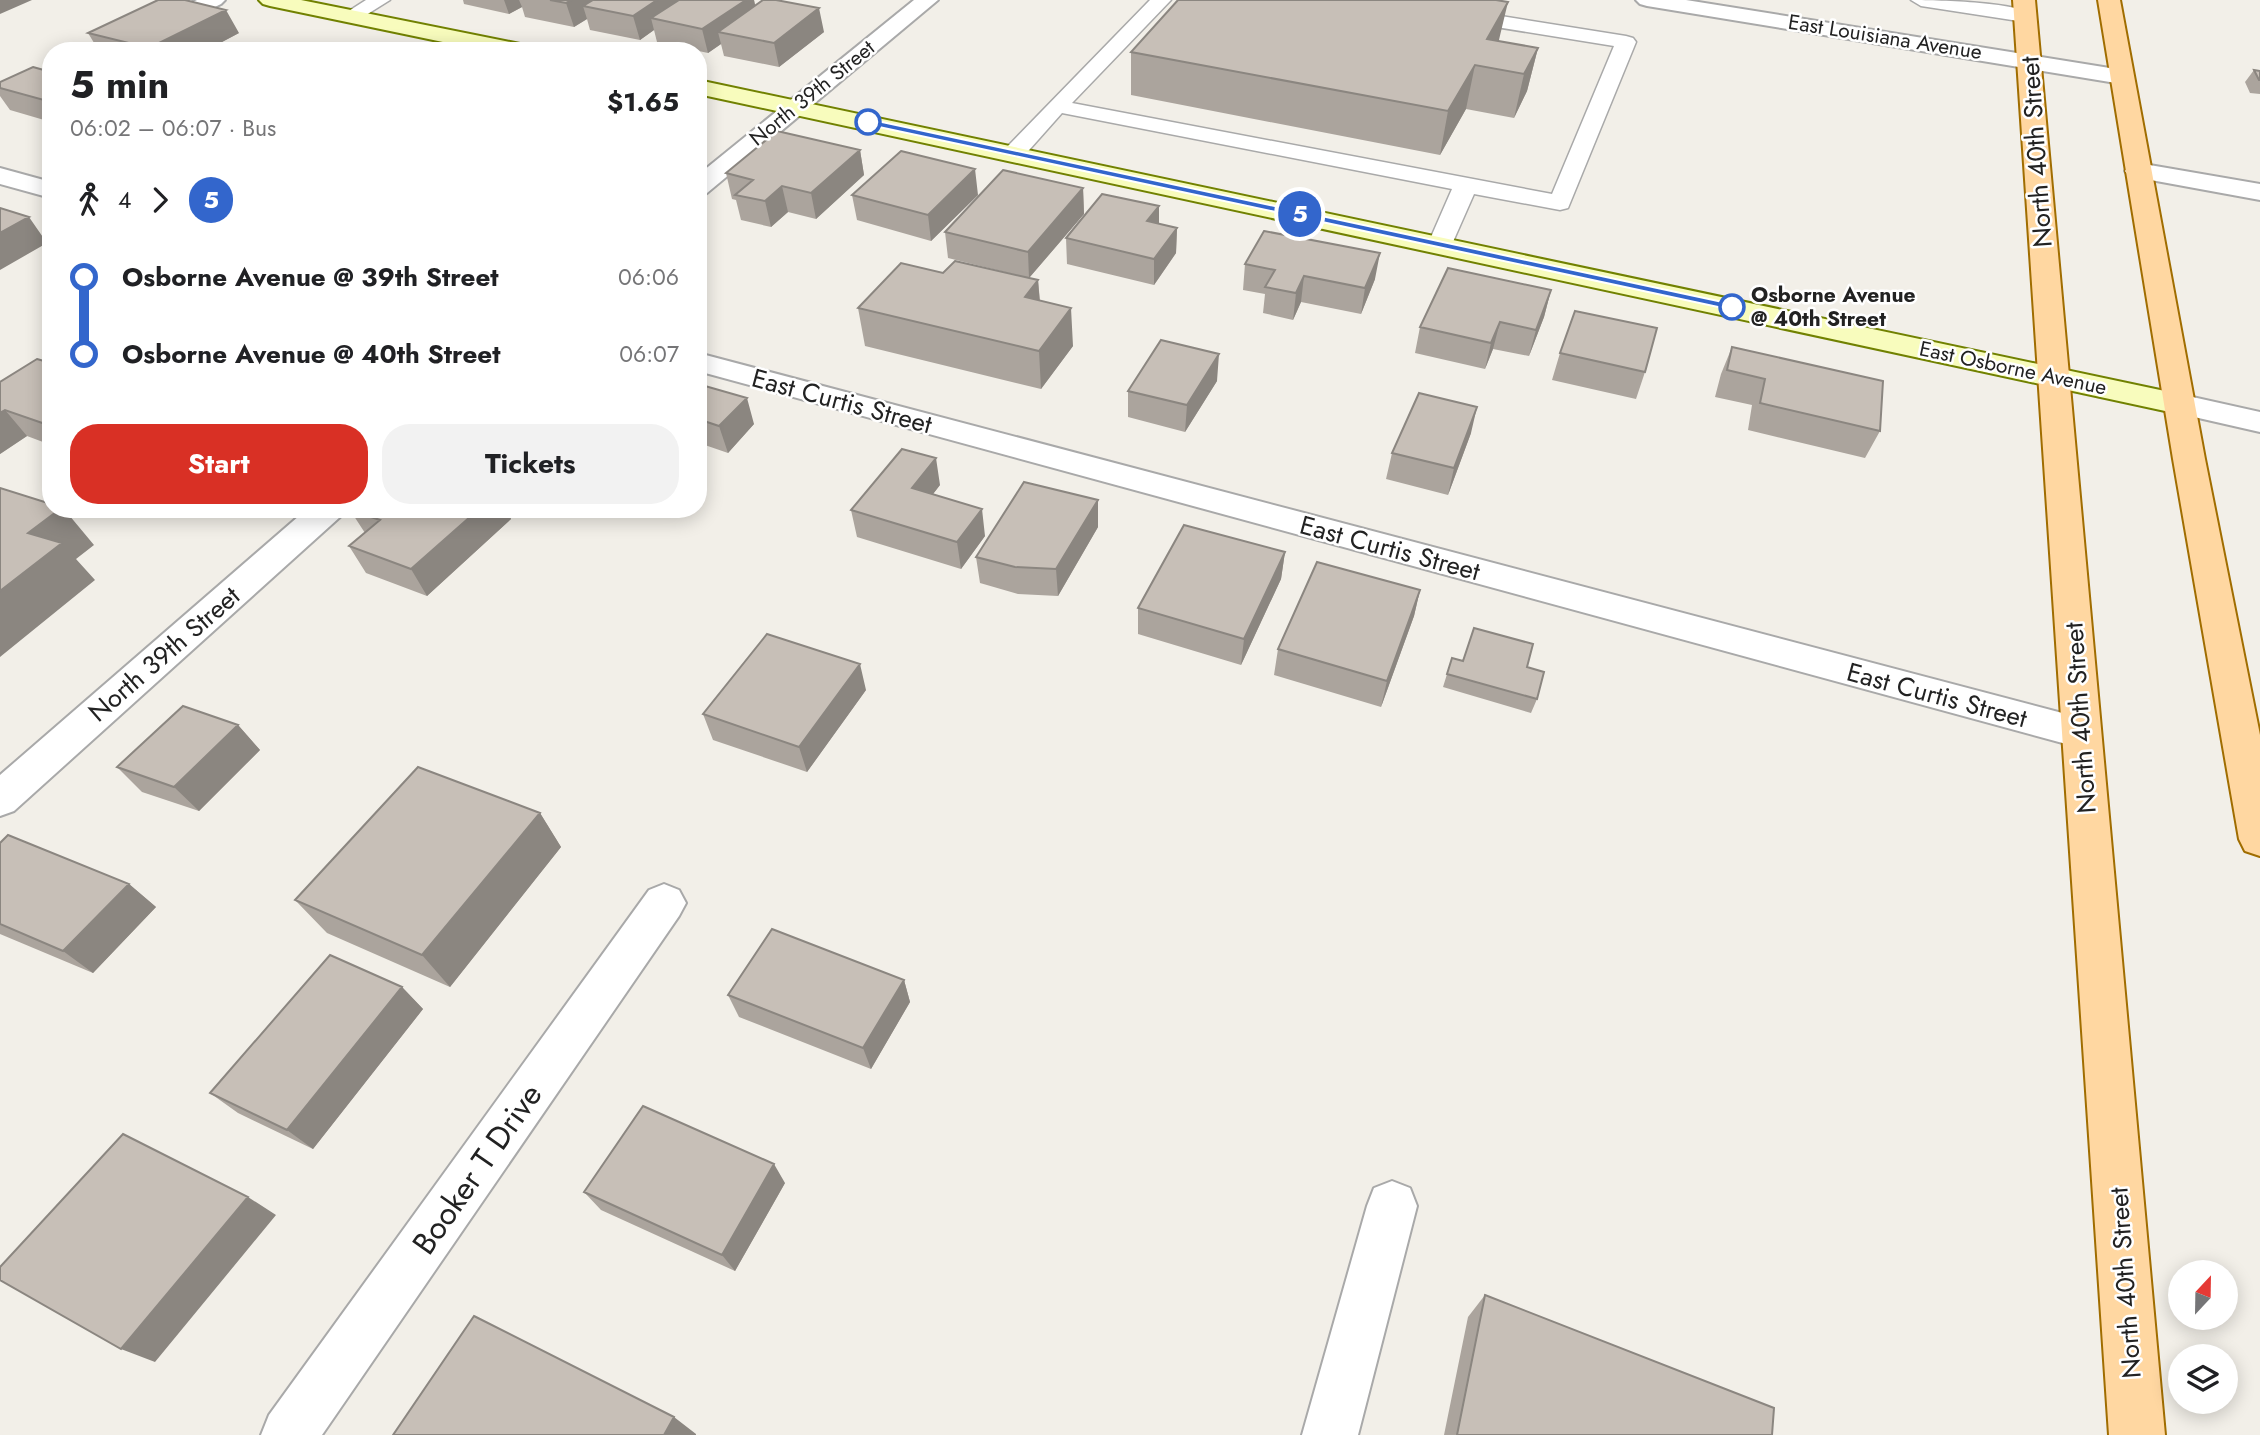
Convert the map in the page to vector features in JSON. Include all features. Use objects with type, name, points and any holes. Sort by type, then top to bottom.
[{"type":"main road","points":[[2109,0],[2179,404],[2260,839]]},
{"type":"main road","name":"North 40th Street","points":[[2025,8],[2137,1435]]},
{"type":"street","points":[[126,42],[214,0]]},
{"type":"street","points":[[270,0],[477,42]]},
{"type":"street","name":"North 39th Street","points":[[707,180],[927,0]]},
{"type":"street","name":"East Louisiana Avenue","points":[[1647,0],[2122,77]]},
{"type":"street","name":"East Osborne Avenue","points":[[707,89],[2260,422]]},
{"type":"street","points":[[2138,171],[2260,192]]},
{"type":"street","points":[[0,176],[42,188]]},
{"type":"street","name":"East Curtis Street","points":[[707,364],[2081,733]]},
{"type":"street","name":"North 39th Street","points":[[0,799],[318,518]]},
{"type":"street","name":"Booker T Drive","points":[[289,1435],[664,903]]},
{"type":"street","points":[[1329,1435],[1392,1206]]},
{"type":"lane","points":[[351,16],[380,0]]},
{"type":"lane","points":[[1014,153],[1161,0]]},
{"type":"lane","points":[[1057,106],[1560,203],[1626,42],[1365,0]]},
{"type":"lane","points":[[1921,0],[2025,8]]},
{"type":"lane","points":[[1440,244],[1465,185]]},
{"type":"building","points":[[158,0],[185,0],[226,10],[161,42],[125,42],[88,33]]},
{"type":"building","points":[[550,0],[572,0],[566,3]]},
{"type":"building","points":[[593,0],[657,0],[633,16],[583,6]]},
{"type":"building","points":[[679,0],[746,0],[702,29],[651,18]]},
{"type":"building","points":[[763,0],[819,8],[774,43],[718,32]]},
{"type":"building","points":[[1178,0],[1496,0],[1508,2],[1487,39],[1538,48],[1524,74],[1475,65],[1448,111],[1131,52]]},
{"type":"building","points":[[33,67],[42,70],[42,100],[0,88],[0,82]]},
{"type":"building","points":[[2254,70],[2260,71],[2260,80],[2259,80]]},
{"type":"building","points":[[777,131],[860,150],[811,193],[782,186],[765,201],[735,195],[753,180],[726,173]]},
{"type":"building","points":[[901,151],[975,169],[928,215],[852,195]]},
{"type":"building","points":[[1003,170],[1083,188],[1028,252],[945,232]]},
{"type":"building","points":[[1102,194],[1159,206],[1147,221],[1177,228],[1154,259],[1066,238]]},
{"type":"building","points":[[0,208],[29,217],[0,233]]},
{"type":"building","points":[[1264,231],[1380,253],[1365,288],[1304,276],[1296,293],[1265,287],[1275,270],[1245,264]]},
{"type":"building","points":[[955,261],[1038,280],[1025,297],[1071,308],[1039,351],[858,308],[901,263],[943,273]]},
{"type":"building","points":[[1448,268],[1551,290],[1536,330],[1500,322],[1491,343],[1420,327]]},
{"type":"building","points":[[1575,311],[1657,328],[1645,372],[1560,353]]},
{"type":"building","points":[[1161,340],[1219,354],[1187,405],[1128,391]]},
{"type":"building","points":[[1732,347],[1883,381],[1880,431],[1760,403],[1765,379],[1727,370]]},
{"type":"building","points":[[37,359],[42,360],[42,423],[5,410],[0,413],[0,382]]},
{"type":"building","points":[[707,387],[747,398],[719,426],[707,422]]},
{"type":"building","points":[[1419,393],[1477,407],[1454,468],[1392,453]]},
{"type":"building","points":[[902,449],[936,458],[912,488],[982,509],[957,542],[851,510]]},
{"type":"building","points":[[1024,482],[1098,500],[1056,569],[1015,567],[976,557]]},
{"type":"building","points":[[0,488],[42,501],[42,518],[48,518],[28,533],[62,543],[0,591]]},
{"type":"building","points":[[374,518],[469,518],[411,569],[349,546],[380,520]]},
{"type":"building","points":[[1184,525],[1285,552],[1244,639],[1138,608]]},
{"type":"building","points":[[1317,562],[1420,590],[1387,681],[1278,649]]},
{"type":"building","points":[[1474,628],[1533,644],[1527,667],[1544,672],[1537,699],[1447,674],[1452,658],[1463,661]]},
{"type":"building","points":[[767,634],[860,664],[799,747],[703,714]]},
{"type":"building","points":[[183,706],[238,725],[174,787],[117,767]]},
{"type":"building","points":[[418,767],[540,813],[422,955],[295,900]]},
{"type":"building","points":[[8,835],[129,884],[63,951],[0,924],[0,843]]},
{"type":"building","points":[[772,929],[904,980],[863,1048],[728,995]]},
{"type":"building","points":[[330,955],[402,987],[287,1130],[210,1093]]},
{"type":"building","points":[[643,1106],[774,1164],[722,1255],[584,1192]]},
{"type":"building","points":[[123,1134],[248,1197],[121,1349],[0,1280],[0,1267]]},
{"type":"building","points":[[1485,1295],[1774,1408],[1772,1435],[1457,1435]]},
{"type":"building","points":[[474,1316],[674,1417],[664,1435],[393,1435]]},
{"type":"bus line","name":"5","points":[[868,122],[1732,307]]},
{"type":"place","name":"Osborne Avenue @ 40th Street","points":[[1732,307]]}]
